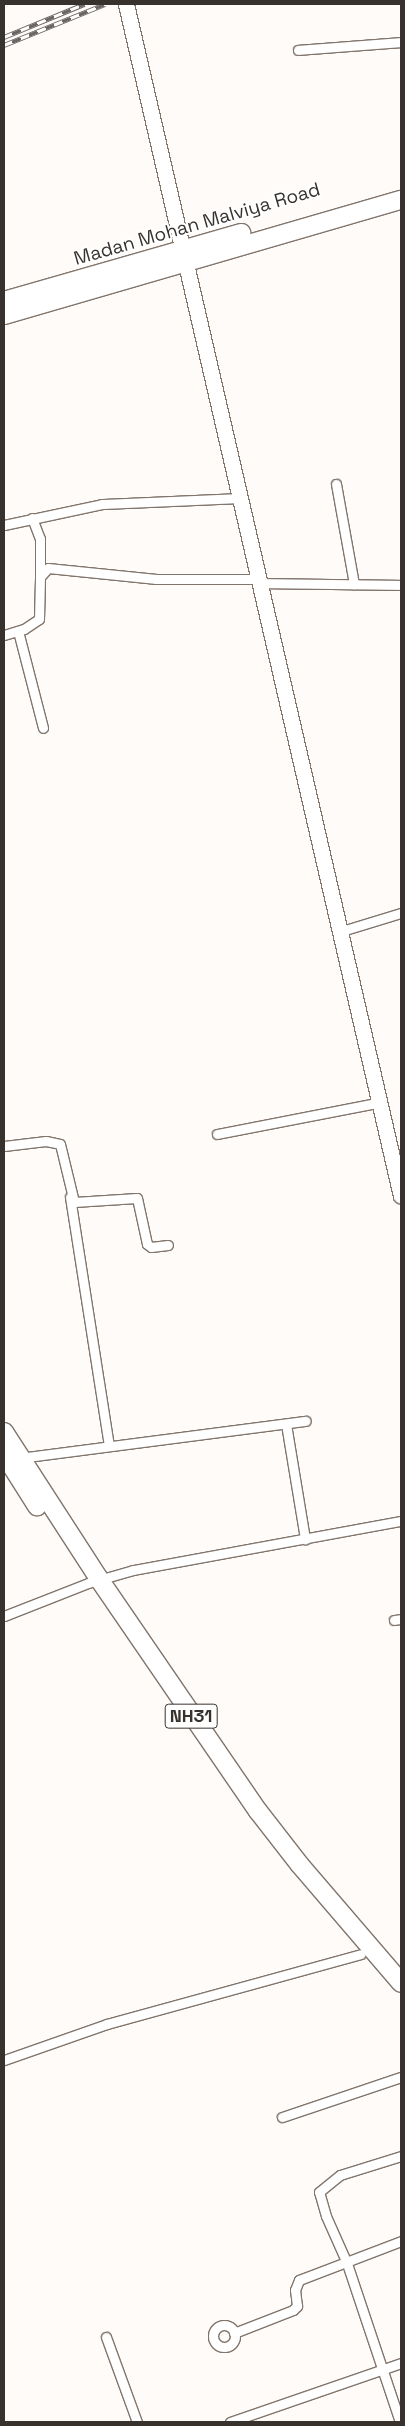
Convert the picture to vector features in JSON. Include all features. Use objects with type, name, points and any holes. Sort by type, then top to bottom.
[{"type":"highway","name":"Madan Mohan Malviya Road","points":[[4,301],[185,254],[401,188]]},
{"type":"highway","points":[[4,315],[185,254],[401,200]]},
{"type":"highway","name":"NH31","points":[[4,1432],[11,1457],[267,1841],[361,1954],[401,1998]]},
{"type":"highway","name":"NH31","points":[[94,1581],[258,1811],[300,1865],[401,1983]]},
{"type":"main road","points":[[126,4],[342,931],[401,1196]]},
{"type":"street","points":[[298,50],[401,42]]},
{"type":"street","points":[[336,484],[354,584]]},
{"type":"street","points":[[4,526],[32,518],[102,504],[242,498]]},
{"type":"street","points":[[4,635],[18,631],[39,619],[40,539],[32,518]]},
{"type":"street","points":[[40,576],[48,568],[60,567],[147,579],[401,585]]},
{"type":"street","points":[[18,631],[43,728]]},
{"type":"street","points":[[342,931],[401,913]]},
{"type":"street","points":[[217,1134],[381,1102]]},
{"type":"street","points":[[4,1146],[46,1141],[60,1144],[109,1446]]},
{"type":"street","points":[[70,1197],[78,1204],[137,1198],[147,1244],[151,1247],[168,1245]]},
{"type":"street","points":[[11,1457],[306,1421]]},
{"type":"street","points":[[286,1424],[305,1539]]},
{"type":"street","points":[[4,1616],[94,1581],[133,1570],[401,1521]]},
{"type":"street","points":[[4,2060],[107,2024],[361,1954]]},
{"type":"street","points":[[282,2118],[401,2078]]},
{"type":"street","points":[[400,2422],[346,2261],[326,2216],[319,2192],[340,2175],[401,2156]]},
{"type":"street","points":[[234,2333],[293,2310],[297,2306],[295,2290],[299,2280],[401,2241]]},
{"type":"street","points":[[106,2337],[137,2422]]},
{"type":"street","points":[[230,2422],[401,2363]]},
{"type":"railway","points":[[4,37],[84,4]]},
{"type":"railway","points":[[4,45],[105,4]]}]
